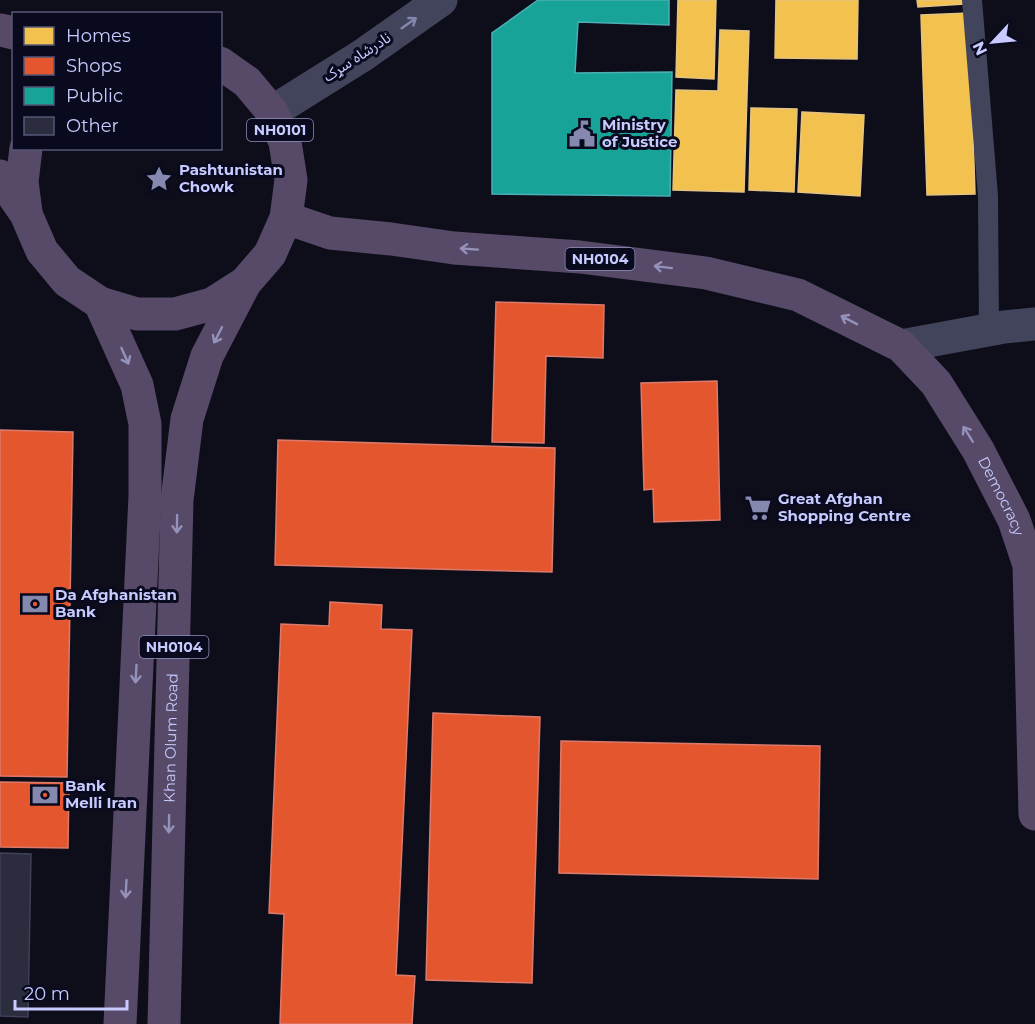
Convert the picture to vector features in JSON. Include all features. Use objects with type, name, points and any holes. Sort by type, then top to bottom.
[{"type":"highway","name":"NH0101","points":[[26,150],[22,182],[26,214],[42,251],[67,281],[100,303],[137,314],[175,314],[213,304],[245,283],[270,254],[286,218],[291,180],[285,142],[272,112],[247,82],[222,64]]},
{"type":"highway","points":[[0,176],[26,214]]},
{"type":"highway","name":"NH0104","points":[[286,218],[330,233],[454,248],[580,257],[706,273],[798,295],[901,346]]},
{"type":"highway","name":"Khan Olum Road","points":[[164,1024],[177,500],[187,419],[207,356],[245,283]]},
{"type":"highway","name":"NH0104","points":[[100,303],[137,385],[145,424],[144,507],[120,1024]]},
{"type":"highway","name":"Democracy","points":[[901,346],[936,383],[978,450],[1014,520],[1029,565],[1035,814]]},
{"type":"street","name":"نادرشاه سړک","points":[[272,112],[363,55],[441,0]]},
{"type":"street","points":[[901,346],[1035,324]]},
{"type":"lane","points":[[972,0],[988,196],[989,330]]},
{"type":"building: Homes","points":[[678,0],[716,0],[714,79],[676,77]]},
{"type":"building: Homes","points":[[776,0],[858,0],[857,59],[775,58]]},
{"type":"building: Homes","points":[[917,0],[964,0],[964,4],[918,7]]},
{"type":"building: Homes","points":[[969,13],[975,194],[927,195],[921,15]]},
{"type":"building: Homes","points":[[720,30],[749,31],[744,192],[673,190],[676,90],[718,91]]},
{"type":"building: Homes","points":[[751,108],[797,109],[794,192],[749,190]]},
{"type":"building: Homes","points":[[802,112],[864,115],[860,196],[798,192]]},
{"type":"building: Shops","points":[[496,302],[604,305],[603,358],[546,356],[544,443],[492,442]]},
{"type":"building: Shops","points":[[717,381],[720,520],[654,522],[653,489],[644,490],[641,383]]},
{"type":"building: Shops","name":"Da Afghanistan Bank","points":[[0,430],[73,432],[67,777],[0,776]]},
{"type":"building: Shops","points":[[278,440],[555,448],[552,572],[275,565]]},
{"type":"building: Shops","points":[[330,602],[382,605],[381,629],[412,630],[396,975],[415,976],[412,1024],[280,1024],[284,914],[269,913],[281,624],[329,626]]},
{"type":"building: Shops","points":[[433,713],[540,717],[532,983],[426,980]]},
{"type":"building: Shops","points":[[561,741],[820,746],[818,879],[559,873]]},
{"type":"building: Shops","points":[[0,782],[69,783],[68,848],[0,847]]},
{"type":"building: Public","name":"Ministry of Justice","points":[[538,0],[669,0],[669,25],[578,22],[575,73],[672,72],[670,196],[492,194],[492,33]]},
{"type":"building: Other","points":[[0,853],[31,854],[28,1017],[0,1016]]},
{"type":"place","name":"Ministry of Justice","points":[[582,134]]},
{"type":"place","name":"Pashtunistan Chowk","points":[[159,179]]},
{"type":"place","name":"Great Afghan Shopping Centre","points":[[758,508]]},
{"type":"place","name":"Da Afghanistan Bank","points":[[35,604]]},
{"type":"place","name":"Bank Melli Iran","points":[[45,795]]}]
